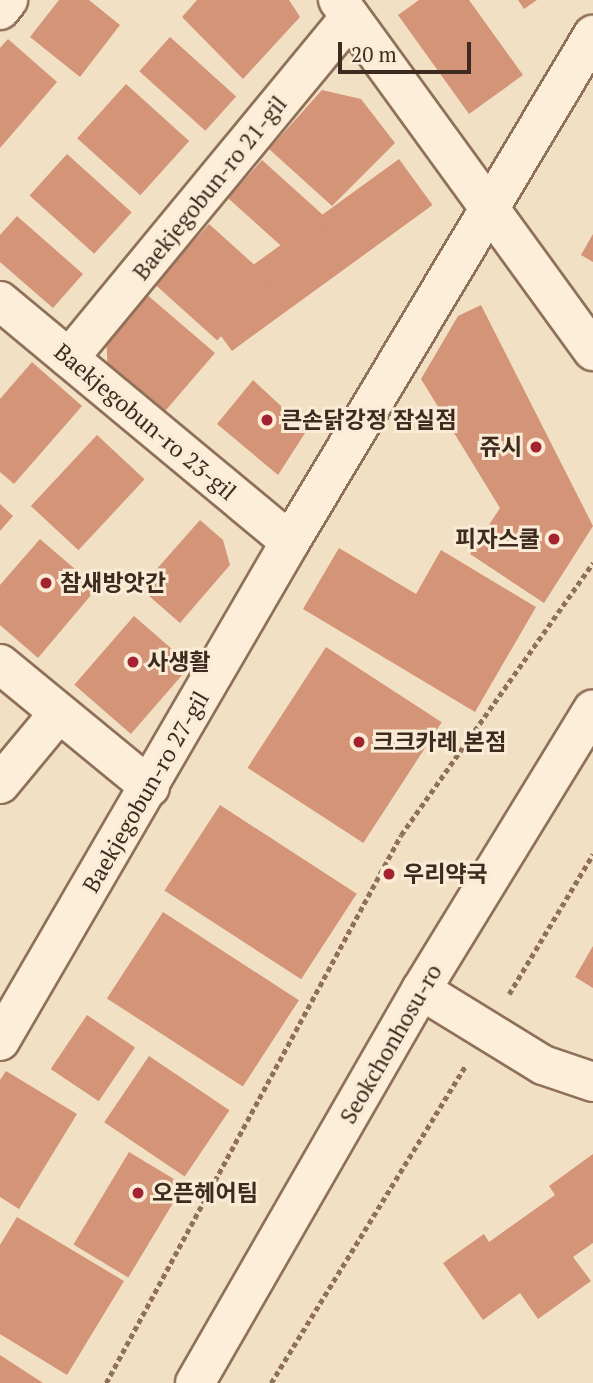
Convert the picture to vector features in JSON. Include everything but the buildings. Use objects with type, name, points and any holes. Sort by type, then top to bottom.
[{"type":"street","points":[[0,9],[8,0]]},
{"type":"street","name":"Baekjegobun-ro 21-gil","points":[[69,358],[344,9],[593,351]]},
{"type":"street","points":[[290,542],[492,209],[593,35]]},
{"type":"street","name":"Baekjegobun-ro 23-gil","points":[[0,301],[290,542]]},
{"type":"street","name":"Baekjegobun-ro 27-gil","points":[[0,1041],[290,542]]},
{"type":"street","points":[[0,664],[150,787]]},
{"type":"street","name":"Seokchonhosu-ro","points":[[195,1383],[421,990],[593,709]]},
{"type":"street","points":[[0,783],[59,713]]},
{"type":"street","points":[[421,990],[543,1065],[593,1082]]},
{"type":"path","points":[[106,1383],[401,835],[593,563]]},
{"type":"path","points":[[271,1383],[593,854]]},
{"type":"place","name":"큰손닭강정 잠실점","points":[[267,420]]},
{"type":"place","name":"쥬시","points":[[536,447]]},
{"type":"place","name":"피자스쿨","points":[[554,539]]},
{"type":"place","name":"참새방앗간","points":[[46,583]]},
{"type":"place","name":"사생활","points":[[133,662]]},
{"type":"place","name":"크크카레 본점","points":[[359,742]]},
{"type":"place","name":"우리약국","points":[[389,874]]},
{"type":"place","name":"오픈헤어팀","points":[[138,1193]]}]
